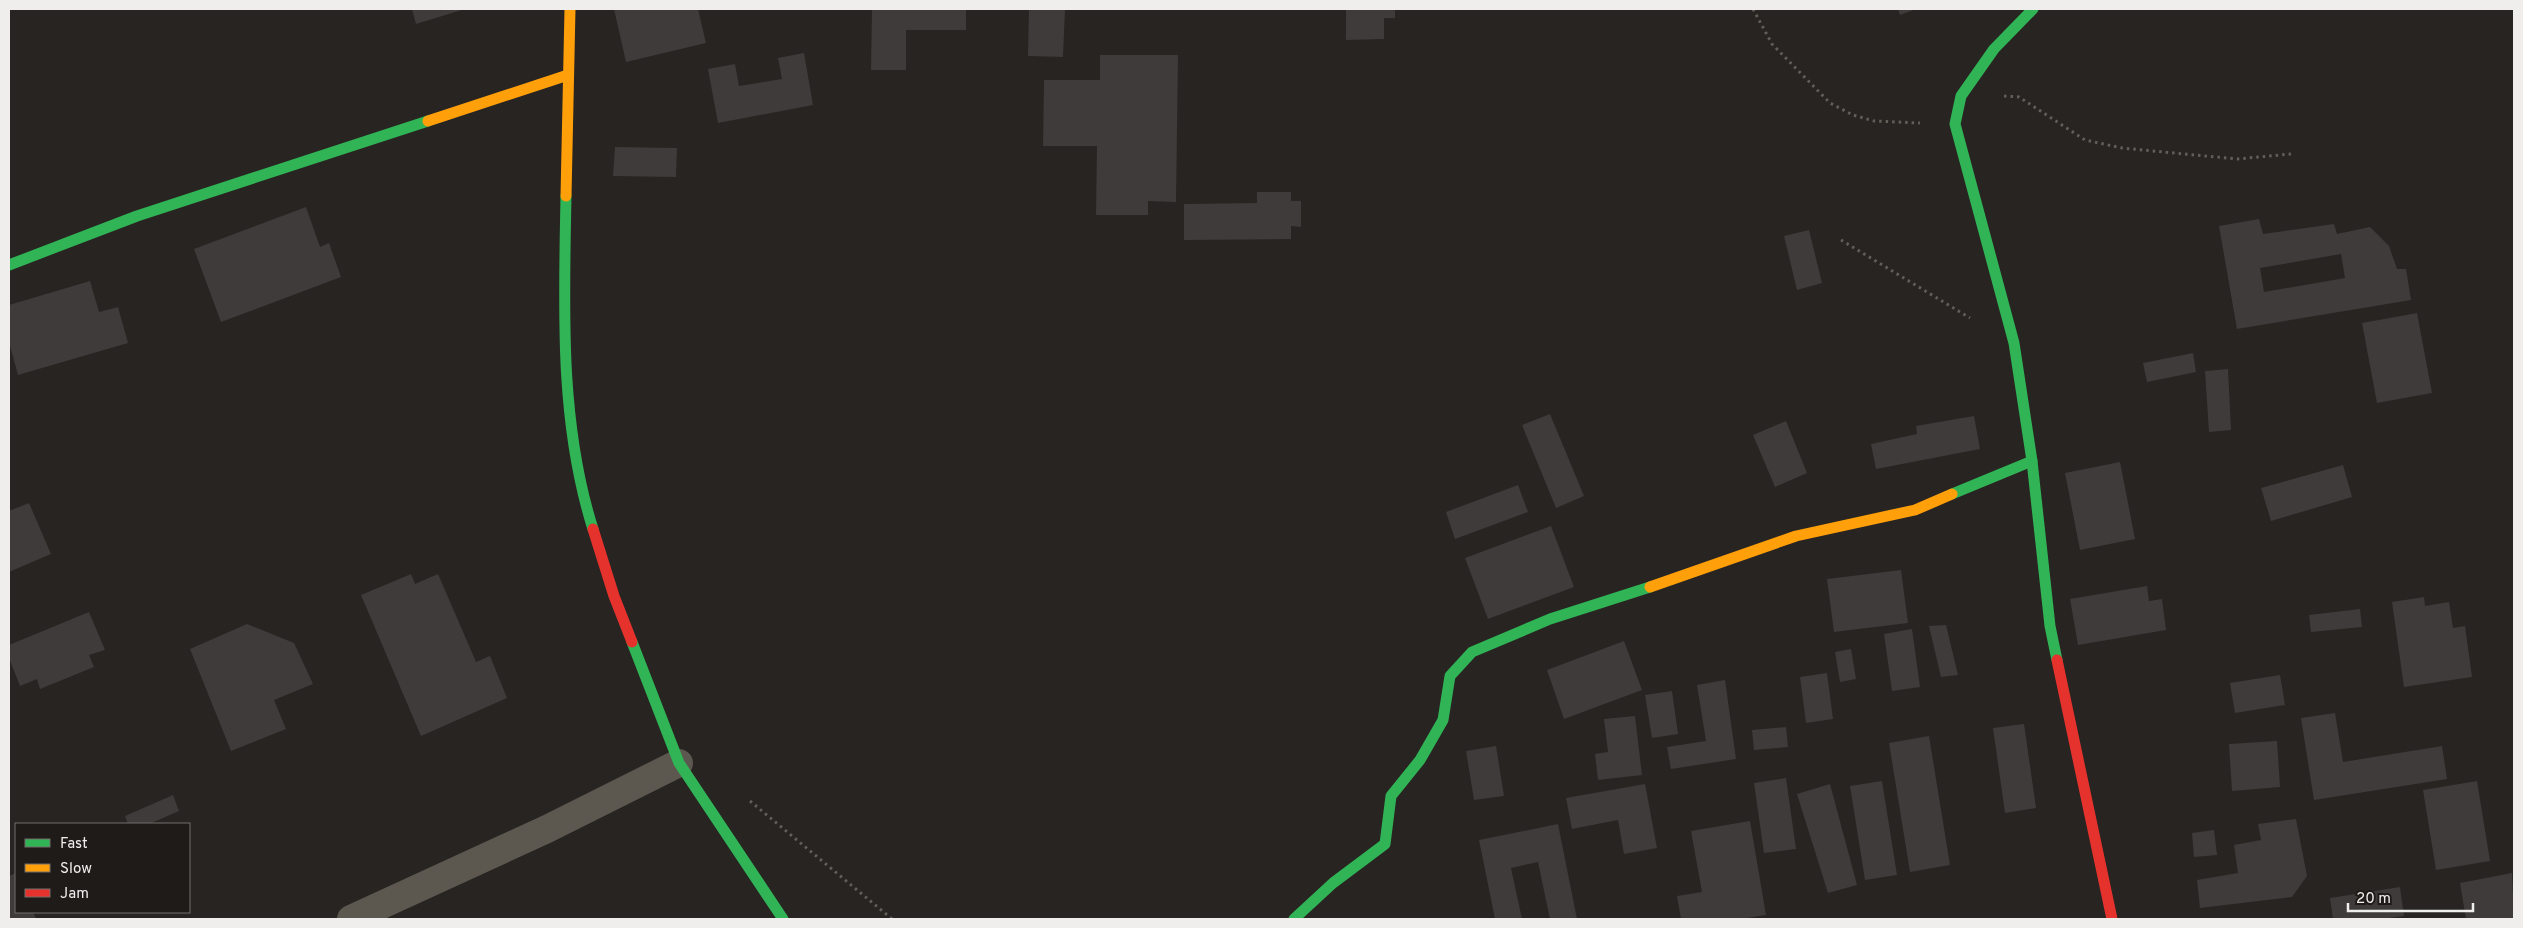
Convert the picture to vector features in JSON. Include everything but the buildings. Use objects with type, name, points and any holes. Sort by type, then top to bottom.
[{"type":"street","points":[[570,9],[564,325],[571,419],[587,510],[614,596],[679,763],[782,919]]},
{"type":"street","points":[[2033,9],[1994,49],[1961,96],[1955,124],[2014,343],[2032,461],[2050,626],[2112,919]]},
{"type":"street","points":[[9,264],[138,216],[568,75]]},
{"type":"street","points":[[1294,919],[1333,883],[1385,844],[1391,796],[1420,760],[1443,720],[1450,676],[1472,652],[1550,619],[1683,576],[1796,536],[1915,510],[2032,461]]},
{"type":"street","points":[[352,919],[547,829],[679,763]]},
{"type":"path","points":[[1753,9],[1772,44],[1830,103],[1853,115],[1874,121],[1955,124]]},
{"type":"path","points":[[1961,96],[1988,94],[2019,97],[2085,140],[2122,148],[2237,159],[2291,154]]},
{"type":"path","points":[[1841,240],[1927,294],[2014,343]]},
{"type":"path","points":[[749,800],[892,919]]},
{"type":"traffic: fast","points":[[2033,9],[1994,49],[1961,96],[1955,124],[2014,343],[2032,461],[2050,626],[2057,660]]},
{"type":"traffic: fast","points":[[9,265],[137,216],[428,121]]},
{"type":"traffic: fast","points":[[566,196],[565,321],[569,406],[574,447],[593,529]]},
{"type":"traffic: fast","points":[[1952,494],[2032,461]]},
{"type":"traffic: fast","points":[[1294,919],[1333,883],[1385,844],[1391,796],[1420,760],[1443,720],[1450,676],[1472,652],[1550,619],[1650,587]]},
{"type":"traffic: fast","points":[[632,642],[679,763],[783,919]]},
{"type":"traffic: slow","points":[[566,196],[570,9]]},
{"type":"traffic: slow","points":[[428,121],[568,75]]},
{"type":"traffic: slow","points":[[1650,587],[1796,536],[1915,510],[1952,494]]},
{"type":"traffic: jam","points":[[593,529],[614,596],[632,642]]},
{"type":"traffic: jam","points":[[2057,660],[2112,919]]}]
